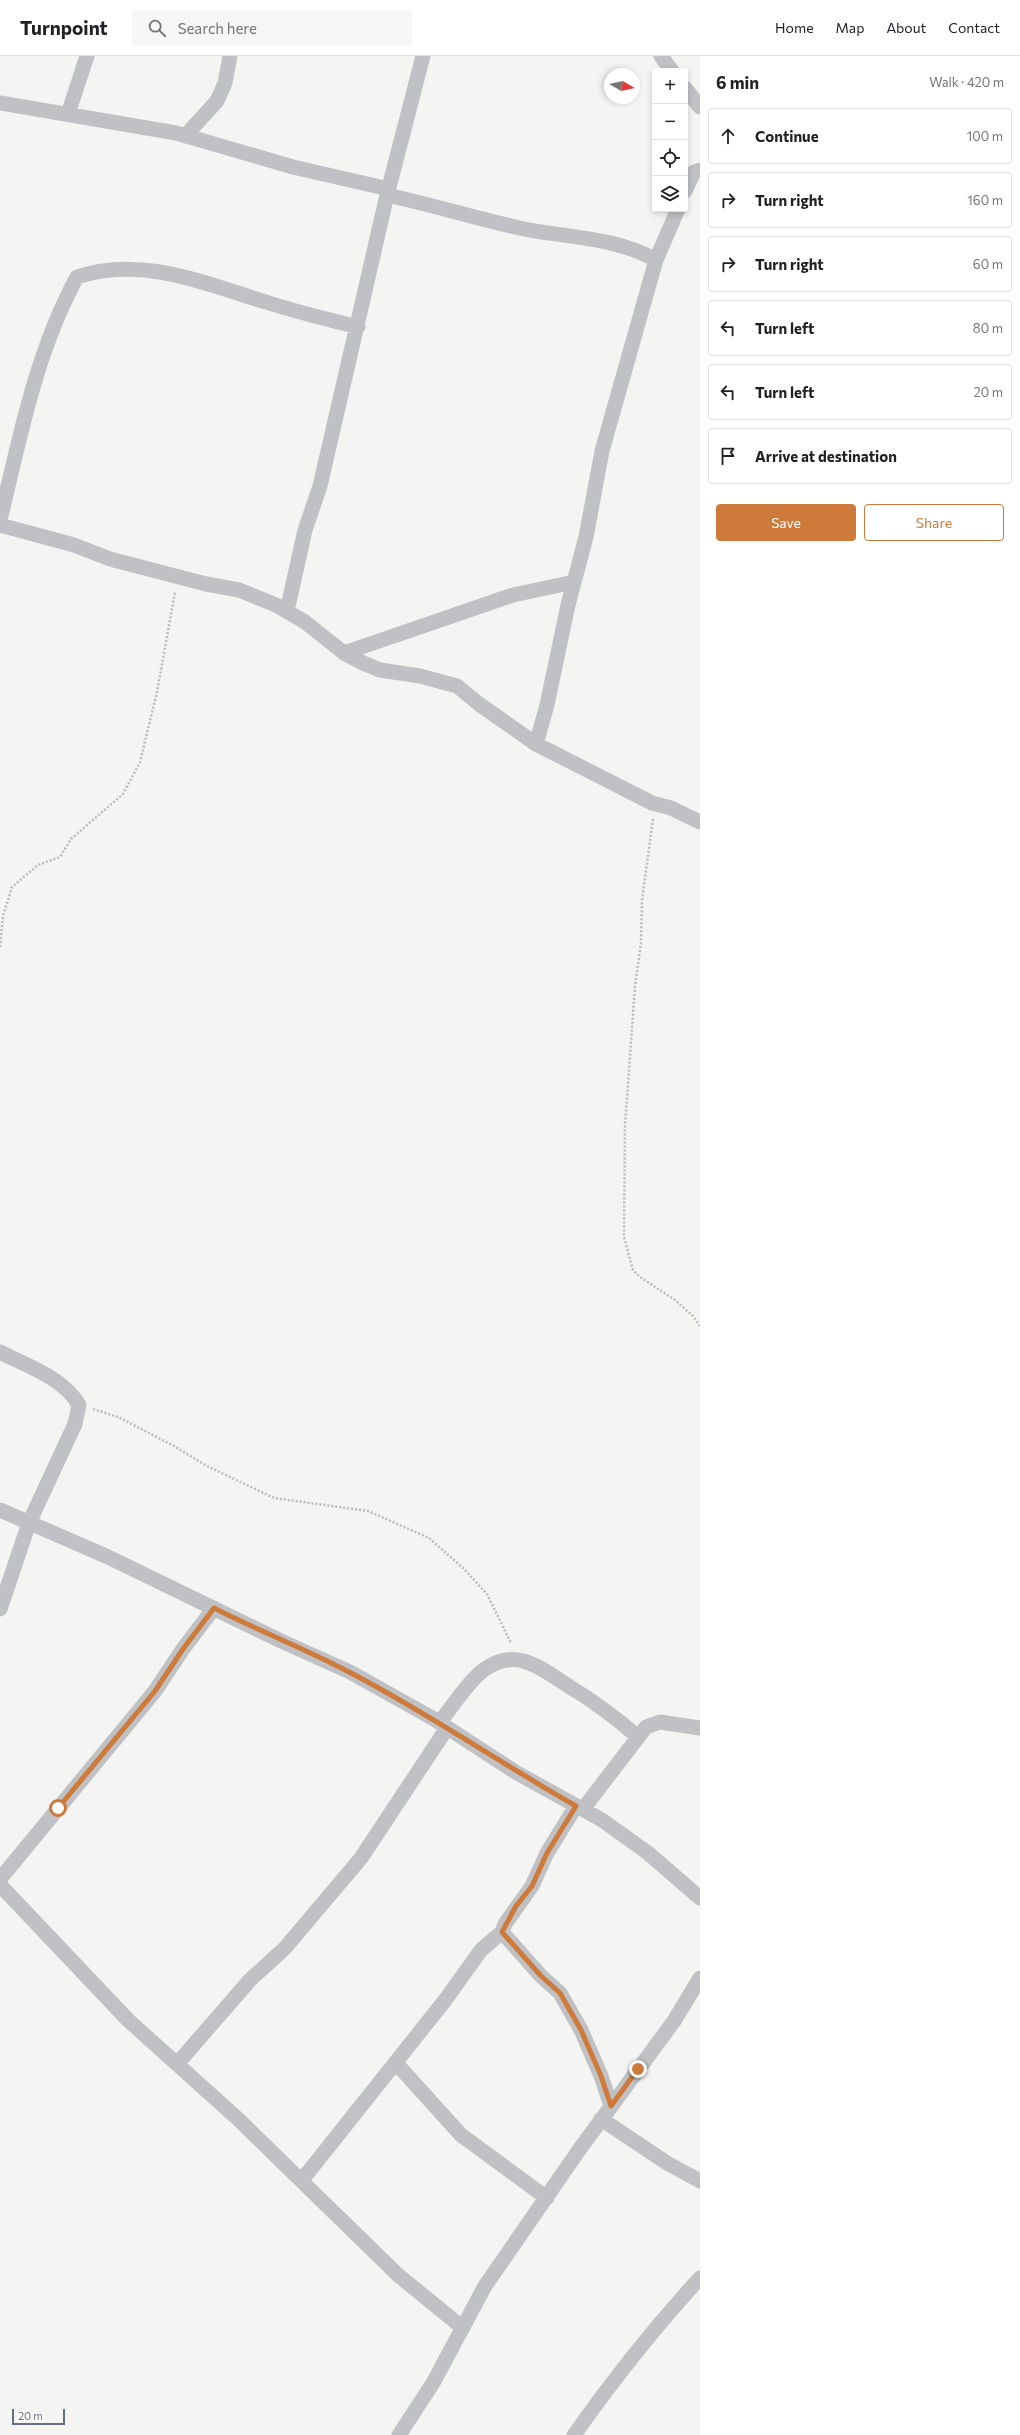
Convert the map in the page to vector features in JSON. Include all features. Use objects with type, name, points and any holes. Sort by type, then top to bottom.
[{"type":"street","points":[[68,114],[87,56]]},
{"type":"street","points":[[185,136],[217,101],[225,83],[230,56]]},
{"type":"street","points":[[286,611],[305,530],[320,486],[388,192],[423,56]]},
{"type":"street","points":[[661,56],[670,68]]},
{"type":"street","points":[[688,92],[700,107]]},
{"type":"street","points":[[0,103],[185,136],[388,192],[480,220],[550,234],[610,242],[637,249],[656,260]]},
{"type":"street","points":[[688,185],[694,172],[700,170]]},
{"type":"street","points":[[536,744],[547,705],[574,582],[586,537],[602,451],[656,260],[677,212]]},
{"type":"street","points":[[0,520],[39,365],[65,299],[77,277],[96,270],[124,268],[173,274],[358,327]]},
{"type":"street","points":[[0,525],[74,545],[110,559],[206,584],[239,590],[286,611],[305,622],[344,653],[380,670],[420,676],[457,686],[479,704],[536,744],[652,803],[671,808],[700,822]]},
{"type":"street","points":[[344,653],[512,595],[574,582]]},
{"type":"street","points":[[0,1352],[64,1386],[74,1395],[79,1405],[75,1424],[29,1523],[0,1609]]},
{"type":"street","points":[[0,1510],[106,1556],[350,1672],[444,1725],[517,1773],[602,1820],[648,1853],[700,1898]]},
{"type":"street","points":[[0,1879],[155,1691],[183,1649],[214,1608]]},
{"type":"street","points":[[177,2064],[250,1980],[285,1948],[361,1858],[444,1725],[484,1669],[502,1661],[519,1660],[539,1665],[598,1703],[638,1737]]},
{"type":"street","points":[[302,2180],[396,2063],[464,1975],[481,1950],[502,1932],[516,1906],[532,1886],[547,1853],[579,1807],[646,1727],[660,1722],[700,1728]]},
{"type":"street","points":[[0,1885],[128,2020],[302,2180],[398,2274],[463,2328]]},
{"type":"street","points":[[502,1932],[541,1976],[560,1993],[581,2030],[601,2076],[611,2106]]},
{"type":"street","points":[[399,2435],[432,2383],[485,2286],[601,2119],[674,2021],[700,1978]]},
{"type":"street","points":[[396,2063],[460,2135],[547,2198]]},
{"type":"street","points":[[601,2119],[667,2163],[700,2181]]},
{"type":"street","points":[[574,2435],[612,2381],[660,2322],[700,2278]]},
{"type":"path","points":[[0,947],[2,916],[12,887],[38,865],[60,857],[71,839],[124,794],[140,762],[157,692],[178,576]]},
{"type":"path","points":[[652,803],[653,826],[642,900],[641,943],[635,986],[625,1126],[624,1237],[633,1270],[640,1277],[675,1300],[693,1316],[700,1326]]},
{"type":"path","points":[[79,1405],[118,1417],[174,1446],[207,1466],[274,1498],[368,1511],[429,1538],[463,1568],[487,1594],[519,1660]]},
{"type":"route","points":[[58,1808],[155,1691],[183,1649],[214,1608],[281,1641],[350,1672],[434,1719],[517,1773],[576,1806],[547,1853],[532,1886],[516,1906],[502,1932],[541,1976],[560,1993],[581,2030],[601,2076],[611,2106],[638,2069]]}]
